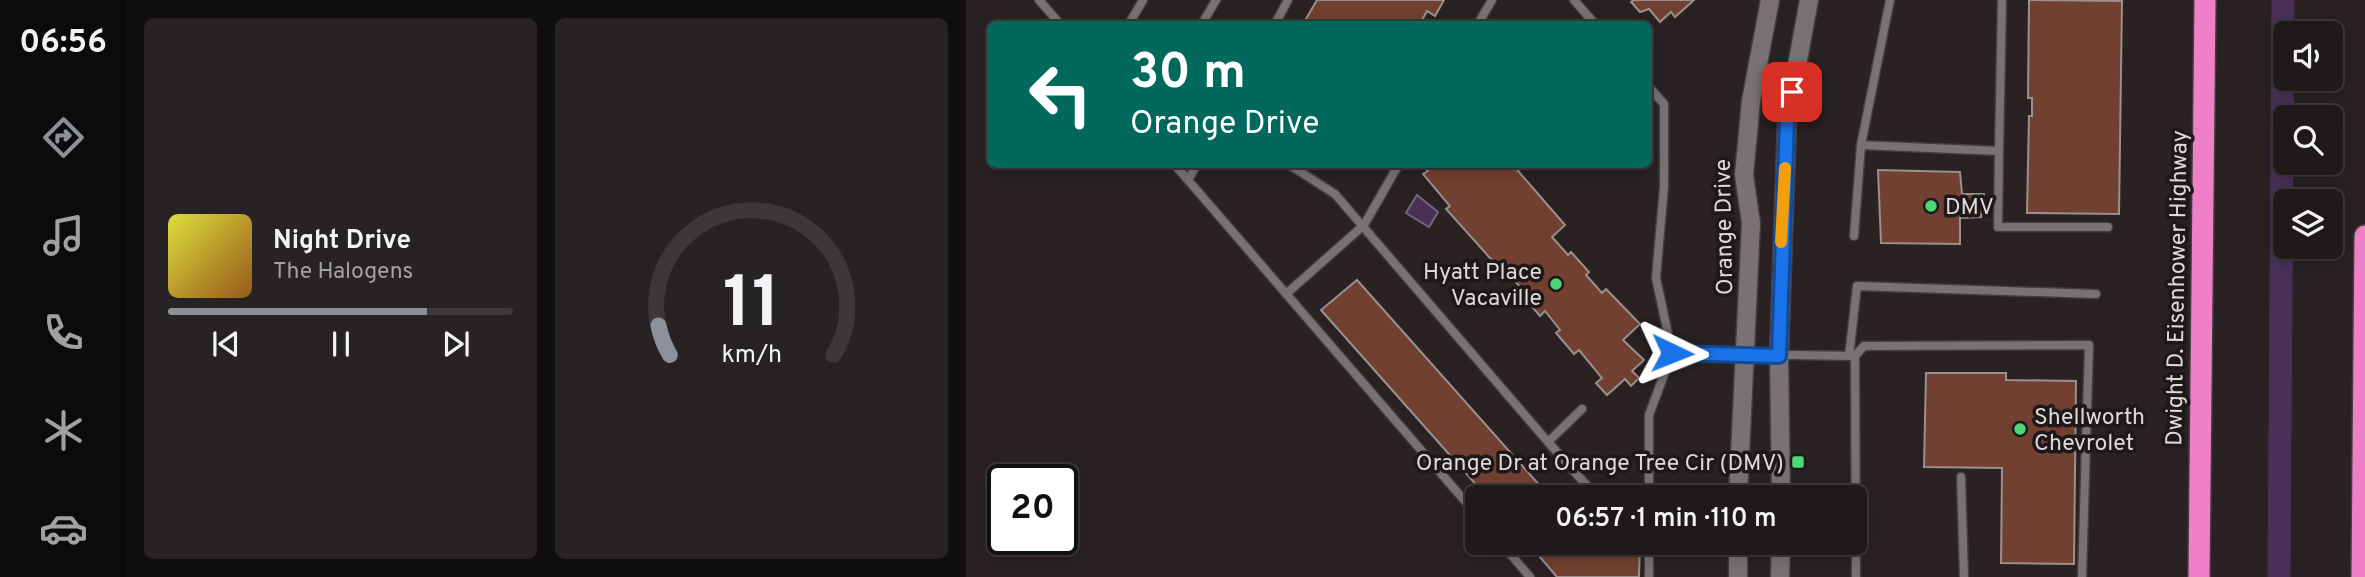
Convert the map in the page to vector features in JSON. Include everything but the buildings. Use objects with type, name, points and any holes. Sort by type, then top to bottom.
[{"type":"highway","name":"Dwight D. Eisenhower Highway","points":[[2199,577],[2205,0]]},
{"type":"highway","points":[[2361,577],[2365,236]]},
{"type":"street","name":"Orange Drive","points":[[1738,485],[1751,223],[1744,176],[1751,101],[1770,0]]},
{"type":"street","points":[[1781,485],[1779,356],[1787,120],[1809,0]]},
{"type":"street","points":[[1738,555],[1738,577]]},
{"type":"street","points":[[1780,577],[1781,555]]},
{"type":"lane","points":[[1039,0],[1057,21]]},
{"type":"lane","points":[[1131,21],[1143,0]]},
{"type":"lane","points":[[1204,21],[1216,0]]},
{"type":"lane","points":[[1277,21],[1288,0]]},
{"type":"lane","points":[[1480,21],[1492,0]]},
{"type":"lane","points":[[1574,0],[1592,21]]},
{"type":"lane","points":[[1854,236],[1861,145],[1891,0]]},
{"type":"lane","points":[[2002,0],[1998,227],[2108,227]]},
{"type":"lane","points":[[1649,485],[1649,415],[1672,353],[1656,278],[1664,187],[1664,104],[1652,90]]},
{"type":"lane","points":[[1861,145],[1999,151]]},
{"type":"lane","points":[[1178,168],[1465,501]]},
{"type":"lane","points":[[1188,180],[1195,168]]},
{"type":"lane","points":[[1294,168],[1335,194],[1364,225],[1586,485]]},
{"type":"lane","points":[[1286,294],[1364,225],[1397,168]]},
{"type":"lane","points":[[1856,577],[1852,356],[1857,286],[2096,294]]},
{"type":"lane","points":[[1672,353],[1852,356],[1864,346],[2089,345],[2082,577]]},
{"type":"lane","points":[[1548,442],[1582,409]]},
{"type":"lane","points":[[1961,477],[1964,577]]},
{"type":"lane","points":[[1511,555],[1530,577]]},
{"type":"lane","points":[[1648,577],[1649,555]]},
{"type":"shaded area","points":[[1417,195],[1438,212],[1429,227],[1406,213]]},
{"type":"waterway","points":[[2279,577],[2283,0]]},
{"type":"slow traffic","points":[[1781,242],[1785,168]]},
{"type":"place","name":"DMV","points":[[1931,206]]},
{"type":"place","name":"Hyatt Place Vacaville","points":[[1556,284]]},
{"type":"place","name":"Shellworth Chevrolet","points":[[2020,429]]},
{"type":"place","name":"Orange Dr at Orange Tree Cir (DMV)","points":[[1798,462]]},
{"type":"route","points":[[1672,353],[1779,356],[1787,120],[1792,92]]}]
